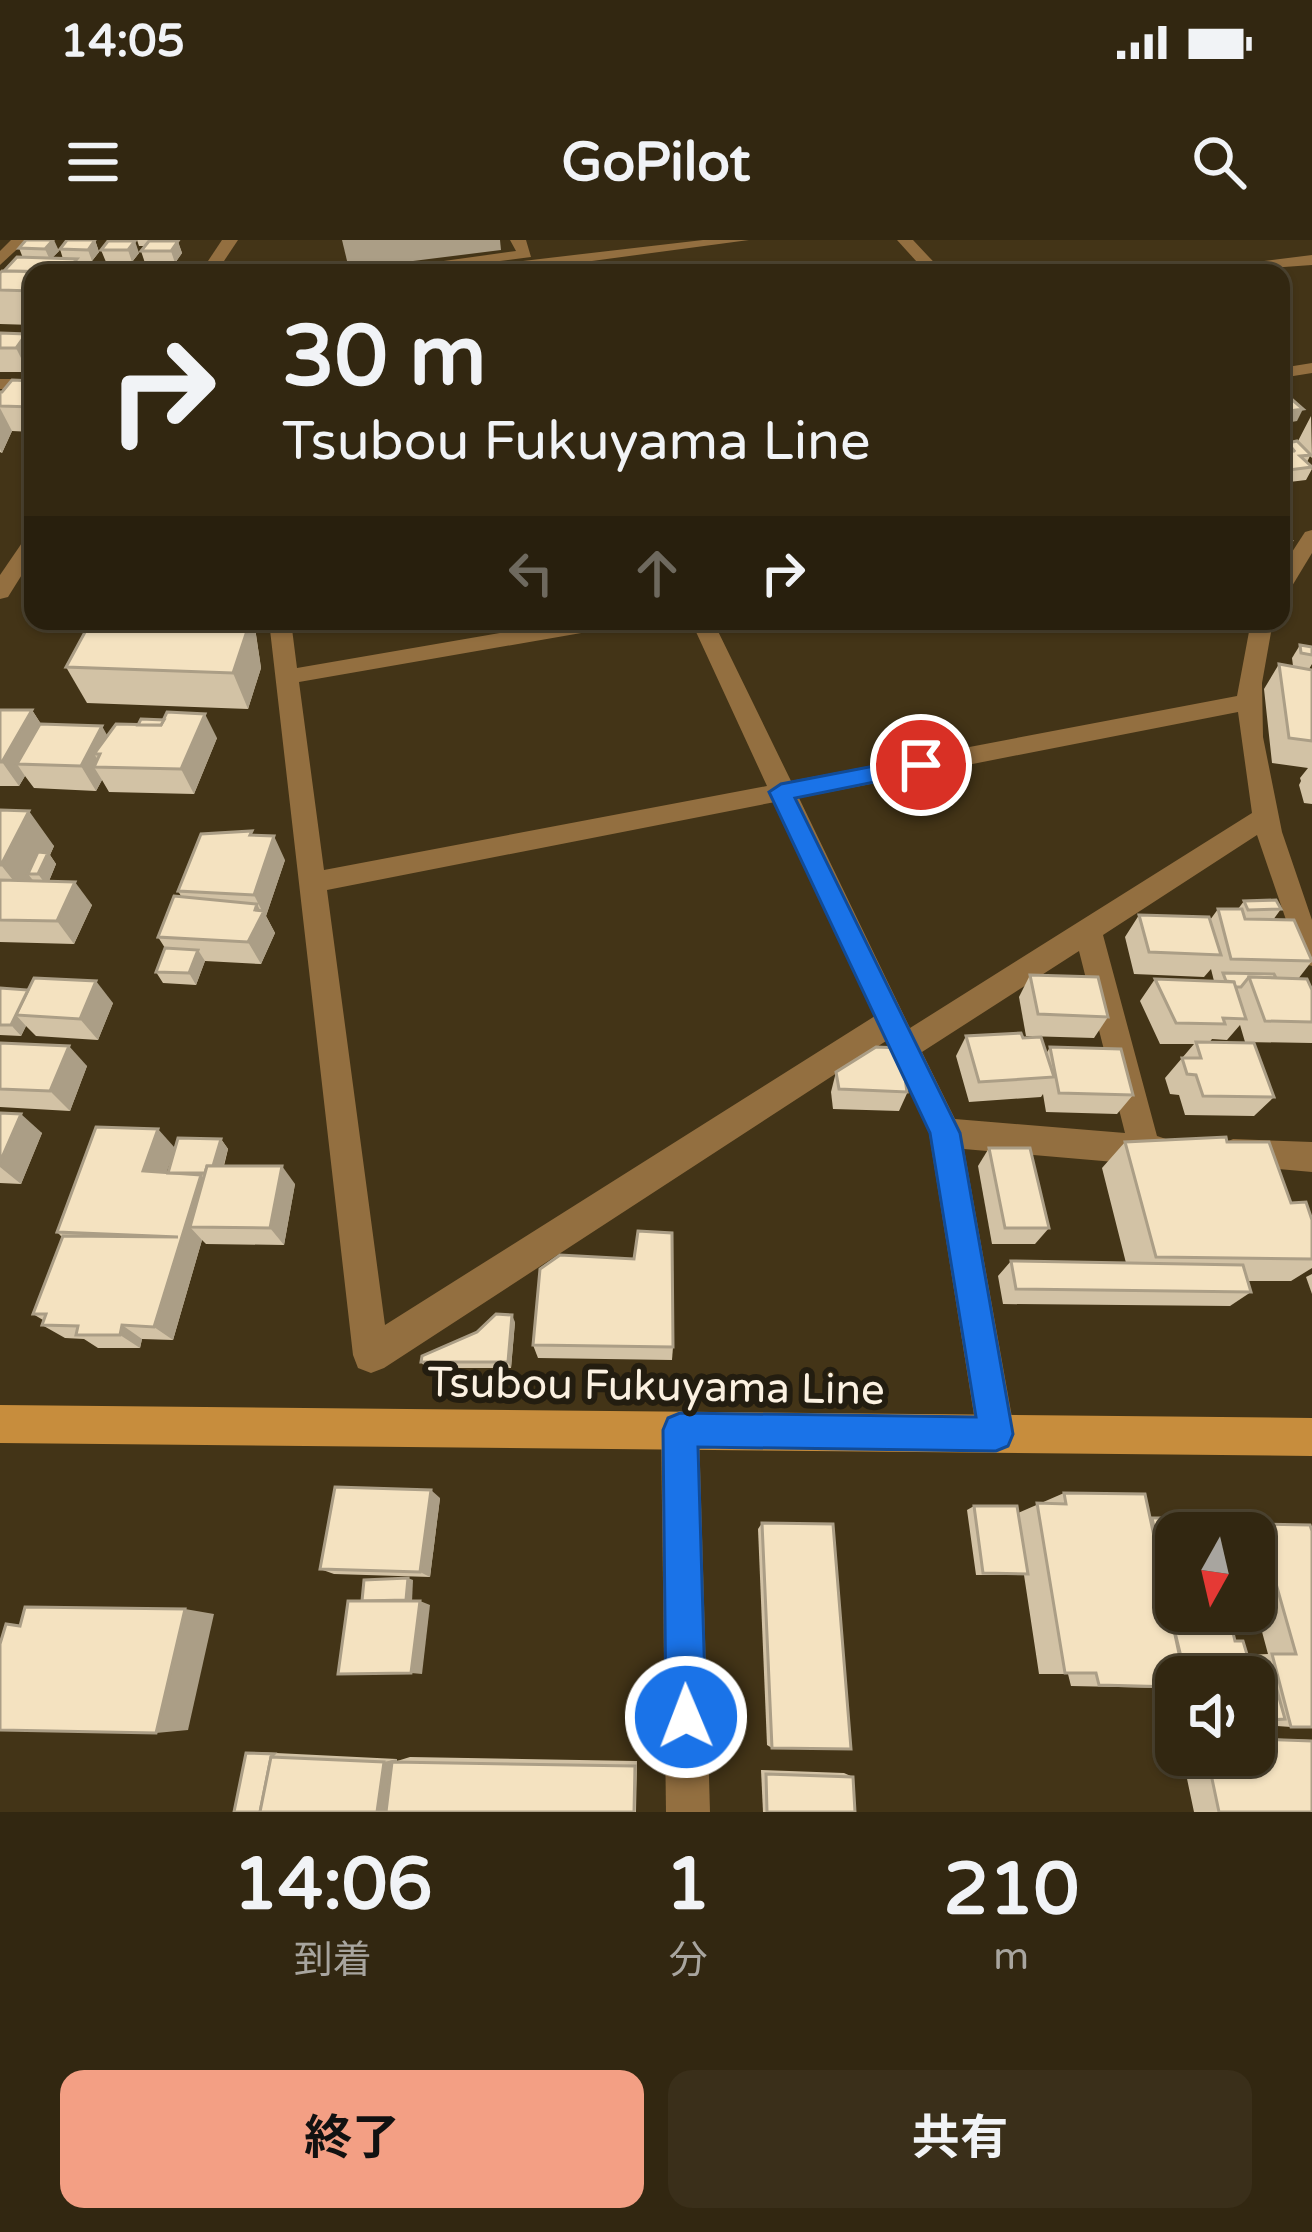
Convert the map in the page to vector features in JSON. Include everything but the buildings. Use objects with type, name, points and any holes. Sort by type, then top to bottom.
[{"type":"main road","name":"Tsubou Fukuyama Line","points":[[0,1424],[1312,1437]]},
{"type":"street","points":[[0,260],[19,240]]},
{"type":"street","points":[[463,264],[741,240]]},
{"type":"street","points":[[905,240],[928,264]]},
{"type":"street","points":[[1280,264],[1312,260]]},
{"type":"street","points":[[1290,571],[1312,536]]},
{"type":"street","points":[[0,592],[24,555]]},
{"type":"street","points":[[281,630],[371,1354],[899,1034],[1088,932],[1265,817]]},
{"type":"street","points":[[287,677],[558,630]]},
{"type":"street","points":[[706,630],[945,1133],[996,1434]]},
{"type":"street","points":[[1261,630],[1249,702],[1265,817],[1285,890],[1312,955]]},
{"type":"street","points":[[314,882],[1249,702]]},
{"type":"street","points":[[1088,932],[1145,1150]]},
{"type":"street","points":[[945,1133],[1145,1150],[1312,1157]]},
{"type":"street","points":[[680,1430],[688,1812]]},
{"type":"route","points":[[686,1717],[680,1430],[996,1434],[945,1133],[781,792],[921,765]]}]
